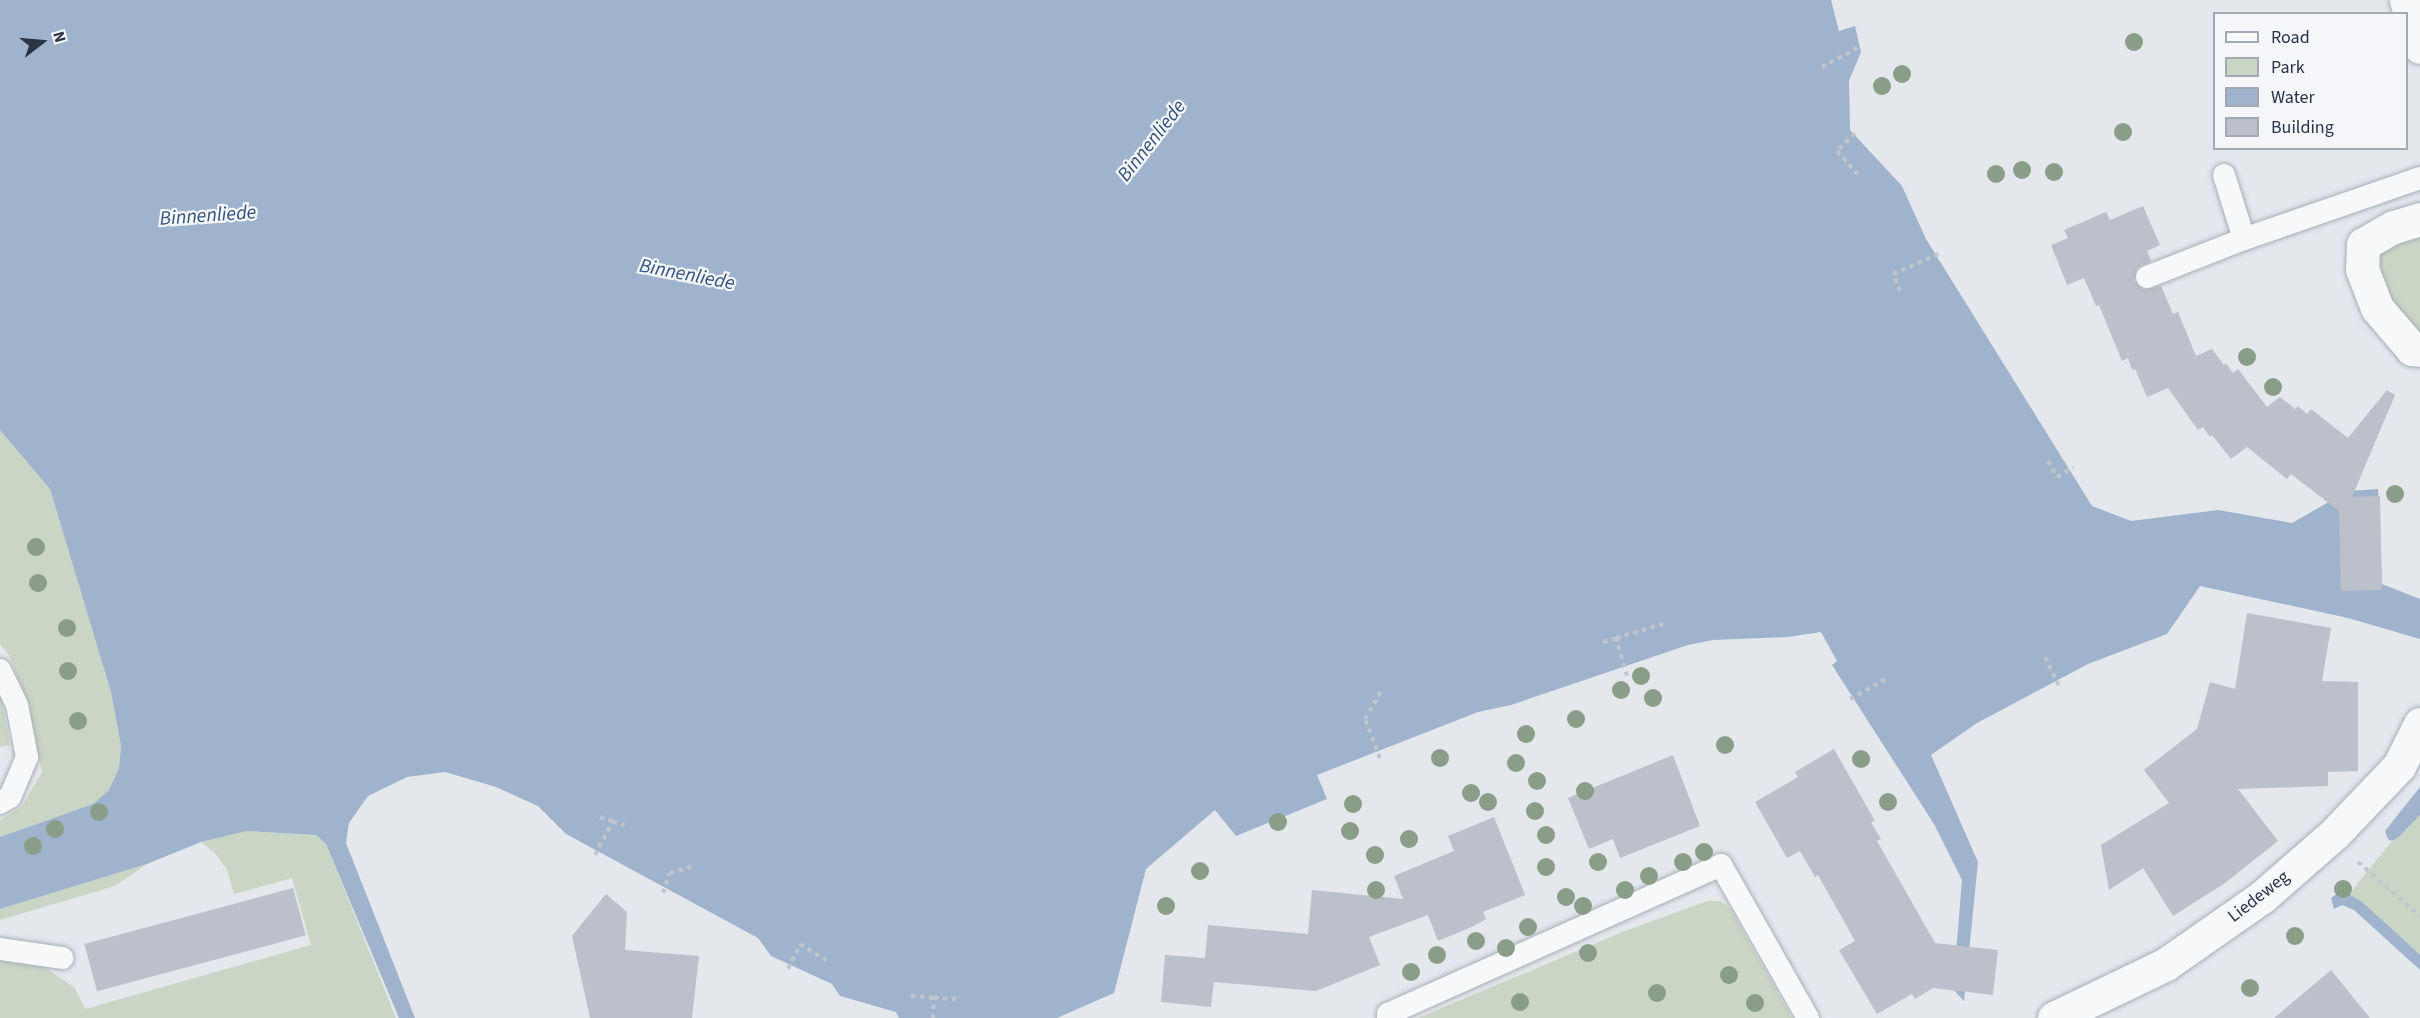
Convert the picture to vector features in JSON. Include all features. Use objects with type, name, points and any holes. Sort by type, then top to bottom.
[{"type":"street","points":[[2406,0],[2420,47]]},
{"type":"street","points":[[2420,219],[2393,227],[2362,244],[2362,269],[2377,308],[2412,348],[2420,350]]},
{"type":"street","name":"Liedeweg","points":[[2054,1018],[2166,964],[2262,897],[2335,833],[2399,766],[2420,724]]},
{"type":"lane","points":[[2224,175],[2244,239]]},
{"type":"lane","points":[[2147,276],[2244,239],[2420,178]]},
{"type":"lane","points":[[0,670],[17,705],[27,757],[10,797],[0,803]]},
{"type":"lane","points":[[1388,1018],[1388,1014],[1721,865],[1808,1018]]},
{"type":"lane","points":[[0,949],[62,958]]},
{"type":"path","points":[[1822,67],[1861,46]]},
{"type":"path","points":[[1855,133],[1837,151],[1858,174]]},
{"type":"path","points":[[1900,291],[1893,274],[1941,253]]},
{"type":"path","points":[[2048,461],[2057,477],[2073,467]]},
{"type":"path","points":[[1603,642],[1662,624]]},
{"type":"path","points":[[1616,639],[1627,676]]},
{"type":"path","points":[[2045,657],[2059,686]]},
{"type":"path","points":[[1850,699],[1886,679]]},
{"type":"path","points":[[1380,758],[1365,719],[1382,689]]},
{"type":"path","points":[[596,816],[624,825]]},
{"type":"path","points":[[595,855],[613,821]]},
{"type":"path","points":[[2335,833],[2356,860],[2420,916]]},
{"type":"path","points":[[663,892],[670,873],[691,867]]},
{"type":"path","points":[[789,969],[800,944],[826,960]]},
{"type":"path","points":[[911,996],[957,999]]},
{"type":"path","points":[[933,1018],[934,998]]},
{"type":"green space","points":[[2420,235],[2420,337],[2413,337],[2375,272],[2381,249]]},
{"type":"green space","points":[[0,430],[50,489],[111,692],[121,746],[119,768],[109,790],[93,804],[0,837],[0,820],[22,806],[42,772],[28,704],[9,655],[0,644]]},
{"type":"green space","points":[[0,690],[10,745],[0,747]]},
{"type":"green space","points":[[2420,815],[2420,955],[2361,901],[2349,894],[2392,841],[2399,837]]},
{"type":"green space","points":[[247,831],[316,835],[326,844],[396,1018],[0,1018],[0,957],[42,966],[74,987],[85,1009],[311,945],[292,878],[234,894],[227,870],[216,854],[201,842]]},
{"type":"green space","points":[[147,864],[115,886],[0,920],[0,909]]},
{"type":"green space","points":[[1707,901],[1720,901],[1729,907],[1792,1018],[1418,1018],[1620,933]]},
{"type":"water","name":"Binnenliede","points":[[0,0],[1831,0],[1839,31],[1855,26],[1861,52],[1849,81],[1850,130],[1902,186],[1926,239],[2092,506],[2131,521],[2218,510],[2292,523],[2348,491],[2378,489],[2382,584],[2420,599],[2420,639],[2348,618],[2200,586],[2167,634],[2088,664],[1977,723],[1931,755],[1978,862],[1964,1001],[1953,989],[1962,880],[1934,824],[1832,665],[1837,661],[1821,632],[1788,637],[1713,640],[1688,645],[1511,705],[1478,712],[1317,775],[1327,799],[1236,836],[1215,810],[1146,869],[1114,993],[1057,1018],[899,1018],[896,1012],[840,996],[832,984],[771,956],[758,938],[566,834],[538,806],[496,787],[445,772],[407,777],[368,796],[349,823],[346,843],[415,1018],[399,1018],[326,844],[316,835],[247,831],[201,842],[147,864],[0,909],[0,837],[93,804],[109,790],[119,768],[121,746],[111,692],[50,489],[0,430]]},
{"type":"water","points":[[2420,787],[2420,815],[2399,837],[2392,841],[2388,839],[2385,831]]},
{"type":"water","points":[[2338,893],[2349,894],[2361,901],[2403,939],[2420,955],[2420,970],[2354,910],[2342,905],[2334,909],[2331,898]]},
{"type":"building","points":[[2143,206],[2160,245],[2147,251],[2151,261],[2137,268],[2134,281],[2144,290],[2161,286],[2173,314],[2178,312],[2196,356],[2212,349],[2233,373],[2238,369],[2267,407],[2280,397],[2295,409],[2298,406],[2307,414],[2311,409],[2348,438],[2387,390],[2395,395],[2352,497],[2380,496],[2382,590],[2341,591],[2339,511],[2291,474],[2287,479],[2247,447],[2231,459],[2203,427],[2198,430],[2168,388],[2147,397],[2128,358],[2122,361],[2099,305],[2096,306],[2084,278],[2067,285],[2051,245],[2068,238],[2064,230],[2106,212],[2110,220]]},
{"type":"building","points":[[2247,613],[2331,628],[2322,681],[2358,682],[2358,771],[2328,772],[2328,786],[2238,789],[2278,841],[2225,883],[2173,916],[2143,868],[2109,890],[2101,845],[2169,803],[2144,770],[2197,729],[2210,682],[2235,689]]},
{"type":"building","points":[[1834,749],[1875,821],[1871,822],[1881,839],[1877,841],[1935,943],[1998,950],[1993,995],[1933,988],[1915,999],[1912,994],[1877,1014],[1839,950],[1855,941],[1818,875],[1815,877],[1800,851],[1787,858],[1755,802],[1798,777],[1795,772]]},
{"type":"building","points":[[1673,755],[1700,826],[1620,858],[1613,839],[1589,849],[1568,798]]},
{"type":"building","points":[[1494,817],[1525,895],[1483,912],[1486,919],[1474,926],[1438,941],[1428,915],[1369,937],[1380,965],[1316,991],[1214,982],[1211,1007],[1161,1002],[1165,955],[1205,958],[1208,925],[1308,934],[1312,890],[1403,899],[1394,876],[1454,851],[1448,836]]},
{"type":"building","points":[[293,888],[306,935],[97,991],[84,944]]},
{"type":"building","points":[[606,894],[627,912],[625,950],[699,956],[692,1018],[590,1018],[572,936]]},
{"type":"building","points":[[2331,970],[2370,1018],[2274,1018]]}]
